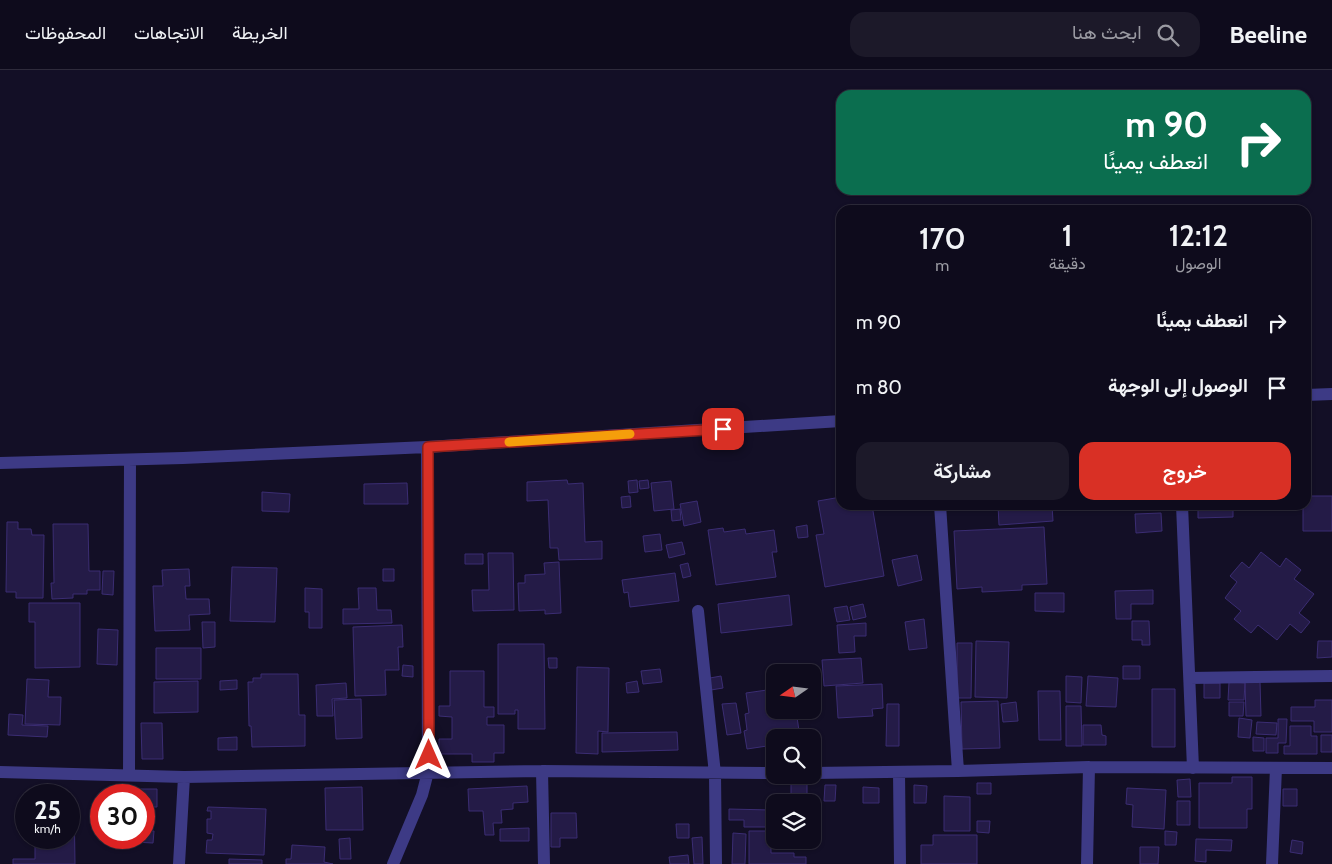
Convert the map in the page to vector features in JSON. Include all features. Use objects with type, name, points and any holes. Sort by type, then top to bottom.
[{"type":"street","points":[[1311,395],[1332,394]]},
{"type":"street","points":[[0,464],[428,447],[836,421]]},
{"type":"street","points":[[393,864],[422,795],[428,772],[428,447]]},
{"type":"street","points":[[129,775],[130,460]]},
{"type":"street","points":[[940,510],[958,771]]},
{"type":"street","points":[[1182,510],[1194,768]]},
{"type":"street","points":[[698,610],[715,774],[716,864]]},
{"type":"street","points":[[1190,678],[1332,676]]},
{"type":"street","points":[[1087,864],[1089,767]]},
{"type":"street","points":[[821,773],[1089,767],[1332,768]]},
{"type":"street","points":[[1272,864],[1276,768]]},
{"type":"street","points":[[542,771],[544,864]]},
{"type":"street","points":[[0,772],[184,777],[542,771],[766,773]]},
{"type":"street","points":[[899,772],[900,864]]},
{"type":"street","points":[[179,864],[184,777]]},
{"type":"building","points":[[567,480],[568,484],[583,483],[585,542],[602,541],[602,559],[559,560],[558,548],[550,548],[548,500],[527,501],[527,482]]},
{"type":"building","points":[[637,480],[638,492],[629,493],[628,481]]},
{"type":"building","points":[[648,480],[649,488],[640,489],[639,481]]},
{"type":"building","points":[[671,481],[674,509],[654,511],[651,483]]},
{"type":"building","points":[[407,483],[408,504],[364,504],[364,484]]},
{"type":"building","points":[[262,492],[290,494],[289,512],[262,511]]},
{"type":"building","points":[[630,496],[631,507],[622,508],[621,497]]},
{"type":"building","points":[[1311,496],[1332,496],[1332,531],[1303,531],[1303,510],[1311,510]]},
{"type":"building","points":[[836,498],[836,510],[873,510],[884,576],[825,587],[816,535],[824,534],[818,501]]},
{"type":"building","points":[[697,501],[701,522],[684,526],[680,504]]},
{"type":"building","points":[[680,509],[681,520],[672,521],[671,510]]},
{"type":"building","points":[[998,510],[1052,510],[1053,521],[999,525]]},
{"type":"building","points":[[1198,510],[1233,510],[1233,517],[1198,518]]},
{"type":"building","points":[[1161,513],[1162,531],[1136,533],[1135,514]]},
{"type":"building","points":[[7,522],[18,522],[18,529],[31,529],[32,535],[44,535],[43,598],[16,598],[16,592],[6,592]]},
{"type":"building","points":[[53,524],[88,524],[89,571],[100,571],[100,590],[87,590],[87,594],[73,594],[73,598],[52,599],[51,583],[54,583]]},
{"type":"building","points":[[807,525],[808,537],[798,538],[796,527]]},
{"type":"building","points":[[1044,527],[1047,584],[1022,585],[1022,590],[982,592],[982,587],[957,589],[954,531]]},
{"type":"building","points":[[723,528],[724,532],[745,529],[746,534],[774,530],[777,552],[772,552],[776,577],[716,585],[708,530]]},
{"type":"building","points":[[660,534],[662,550],[645,552],[643,536]]},
{"type":"building","points":[[682,542],[685,554],[669,558],[666,545]]},
{"type":"building","points":[[1261,552],[1280,567],[1286,558],[1301,570],[1294,579],[1314,594],[1299,613],[1310,622],[1301,633],[1290,624],[1277,640],[1258,625],[1251,633],[1234,619],[1241,611],[1225,598],[1237,582],[1230,576],[1242,562],[1249,568]]},
{"type":"building","points":[[488,553],[513,553],[514,610],[473,611],[472,590],[489,590]]},
{"type":"building","points":[[465,554],[483,554],[483,564],[465,564]]},
{"type":"building","points":[[917,555],[922,580],[898,586],[892,560]]},
{"type":"building","points":[[559,562],[561,613],[545,614],[545,610],[519,611],[518,583],[525,583],[525,575],[545,574],[544,563]]},
{"type":"building","points":[[688,563],[691,576],[683,578],[680,565]]},
{"type":"building","points":[[232,567],[277,568],[275,622],[230,621]]},
{"type":"building","points":[[189,569],[190,586],[185,586],[186,599],[209,599],[210,614],[189,615],[190,630],[155,631],[153,586],[163,586],[162,570]]},
{"type":"building","points":[[383,569],[394,569],[394,581],[383,581]]},
{"type":"building","points":[[103,571],[114,571],[113,595],[102,594]]},
{"type":"building","points":[[675,573],[679,601],[630,607],[628,592],[624,593],[622,580]]},
{"type":"building","points":[[305,588],[322,589],[322,628],[309,628],[309,612],[305,612]]},
{"type":"building","points":[[358,588],[376,588],[377,610],[391,610],[392,623],[343,624],[343,609],[359,609]]},
{"type":"building","points":[[1153,590],[1153,604],[1131,604],[1131,619],[1116,619],[1115,591]]},
{"type":"building","points":[[1035,593],[1064,593],[1064,612],[1035,611]]},
{"type":"building","points":[[789,595],[792,625],[721,633],[718,604]]},
{"type":"building","points":[[29,603],[80,603],[80,667],[35,668],[35,622],[29,622]]},
{"type":"building","points":[[863,604],[866,617],[853,620],[850,607]]},
{"type":"building","points":[[847,606],[850,620],[837,622],[834,608]]},
{"type":"building","points":[[924,619],[927,648],[909,650],[905,622]]},
{"type":"building","points":[[1132,621],[1149,621],[1150,645],[1142,645],[1142,640],[1132,640]]},
{"type":"building","points":[[202,622],[215,622],[215,647],[203,648]]},
{"type":"building","points":[[866,623],[866,636],[854,636],[855,652],[839,653],[837,625]]},
{"type":"building","points":[[402,625],[403,647],[398,647],[399,670],[385,670],[386,695],[355,696],[353,627]]},
{"type":"building","points":[[98,629],[118,630],[117,665],[97,664]]},
{"type":"building","points":[[976,641],[1009,642],[1007,698],[975,697]]},
{"type":"building","points":[[1318,641],[1332,641],[1332,657],[1317,658]]},
{"type":"building","points":[[957,643],[972,643],[971,698],[957,698]]},
{"type":"building","points":[[498,644],[544,644],[545,729],[518,729],[518,710],[515,710],[515,714],[498,714]]},
{"type":"building","points":[[156,648],[201,648],[201,679],[156,679]]},
{"type":"building","points":[[548,658],[557,658],[557,668],[549,668]]},
{"type":"building","points":[[861,658],[863,683],[824,686],[822,660]]},
{"type":"building","points":[[403,665],[413,666],[413,677],[402,676]]},
{"type":"building","points":[[1123,666],[1140,666],[1140,679],[1123,679]]},
{"type":"building","points":[[577,667],[609,668],[608,732],[598,731],[598,754],[576,753]]},
{"type":"building","points":[[660,669],[662,682],[643,684],[641,671]]},
{"type":"building","points":[[450,671],[484,671],[484,707],[494,707],[494,717],[487,717],[487,725],[504,725],[504,753],[494,753],[494,762],[472,762],[472,754],[439,754],[439,739],[452,739],[452,717],[439,716],[439,706],[450,706]]},
{"type":"building","points":[[261,674],[298,674],[299,715],[305,715],[305,746],[252,747],[251,726],[249,726],[248,682],[253,682],[253,678],[261,678]]},
{"type":"building","points":[[721,676],[723,688],[711,690],[710,678]]},
{"type":"building","points":[[1066,676],[1082,677],[1081,703],[1066,702]]},
{"type":"building","points":[[1088,676],[1118,678],[1116,707],[1086,706]]},
{"type":"building","points":[[27,679],[49,680],[48,697],[61,697],[60,725],[25,724]]},
{"type":"building","points":[[237,680],[237,689],[220,690],[220,681]]},
{"type":"building","points":[[198,681],[198,712],[154,713],[154,682]]},
{"type":"building","points":[[637,681],[639,692],[627,693],[626,683]]},
{"type":"building","points":[[1229,682],[1245,683],[1244,700],[1228,700]]},
{"type":"building","points":[[1245,682],[1260,682],[1261,716],[1246,716]]},
{"type":"building","points":[[346,683],[347,698],[332,699],[333,716],[317,716],[316,685]]},
{"type":"building","points":[[1204,683],[1220,683],[1220,698],[1204,698]]},
{"type":"building","points":[[882,684],[883,708],[872,709],[873,716],[838,718],[836,686]]},
{"type":"building","points":[[1152,689],[1175,689],[1175,747],[1152,747]]},
{"type":"building","points":[[766,690],[766,719],[797,719],[799,729],[766,729],[766,746],[747,749],[744,731],[747,730],[745,714],[749,713],[746,693]]},
{"type":"building","points":[[1038,691],[1060,691],[1061,740],[1039,740]]},
{"type":"building","points":[[361,699],[362,738],[336,739],[334,700]]},
{"type":"building","points":[[1315,700],[1332,700],[1332,732],[1314,732],[1314,721],[1291,721],[1291,707],[1315,707]]},
{"type":"building","points":[[998,701],[1000,748],[962,749],[961,702]]},
{"type":"building","points":[[1016,702],[1018,721],[1003,722],[1001,704]]},
{"type":"building","points":[[1229,702],[1244,702],[1243,716],[1229,716]]},
{"type":"building","points":[[736,703],[741,733],[727,735],[722,704]]},
{"type":"building","points":[[887,704],[899,704],[899,746],[886,746]]},
{"type":"building","points":[[1066,706],[1081,706],[1082,746],[1066,746]]},
{"type":"building","points":[[9,714],[23,715],[22,725],[48,726],[47,737],[8,735]]},
{"type":"building","points":[[1239,718],[1252,720],[1250,738],[1238,737]]},
{"type":"building","points":[[1278,719],[1287,719],[1286,743],[1278,743],[1278,753],[1266,753],[1266,738],[1278,738]]},
{"type":"building","points":[[1257,722],[1277,723],[1276,735],[1256,734]]},
{"type":"building","points":[[141,723],[162,723],[163,759],[142,759]]},
{"type":"building","points":[[1083,725],[1101,725],[1102,735],[1106,736],[1106,745],[1083,745]]},
{"type":"building","points":[[1290,726],[1311,726],[1311,736],[1317,736],[1317,754],[1284,754],[1284,746],[1290,746]]},
{"type":"building","points":[[677,732],[678,750],[602,752],[602,733]]},
{"type":"building","points":[[1321,735],[1332,735],[1332,752],[1321,752]]},
{"type":"building","points":[[237,737],[237,750],[218,750],[218,738]]},
{"type":"building","points":[[1253,737],[1264,738],[1264,751],[1253,751]]},
{"type":"building","points":[[1232,777],[1252,777],[1252,809],[1247,809],[1247,828],[1199,828],[1199,783],[1232,783]]},
{"type":"building","points":[[1190,779],[1191,797],[1178,797],[1177,780]]},
{"type":"building","points":[[977,783],[991,783],[991,794],[977,794]]},
{"type":"building","points":[[791,784],[807,784],[807,794],[791,794]]},
{"type":"building","points":[[825,785],[836,785],[835,801],[824,801]]},
{"type":"building","points":[[914,785],[927,786],[926,803],[914,803]]},
{"type":"building","points":[[527,786],[528,802],[513,803],[513,809],[501,810],[502,823],[493,823],[494,835],[485,835],[483,811],[469,811],[468,789]]},
{"type":"building","points":[[362,787],[363,830],[326,830],[325,788]]},
{"type":"building","points":[[863,787],[879,788],[879,803],[863,803]]},
{"type":"building","points":[[1127,788],[1166,790],[1164,829],[1132,827],[1133,805],[1126,804]]},
{"type":"building","points":[[155,789],[157,789],[157,807],[155,807]]},
{"type":"building","points":[[1283,789],[1297,789],[1297,806],[1283,806]]},
{"type":"building","points":[[944,796],[970,797],[970,831],[944,831]]},
{"type":"building","points":[[1177,801],[1190,801],[1190,825],[1177,825]]},
{"type":"building","points":[[208,807],[266,809],[264,855],[206,853],[207,840],[212,840],[213,834],[207,833],[207,819],[211,819],[211,811],[207,811]]},
{"type":"building","points":[[729,809],[766,810],[766,827],[744,827],[744,820],[729,820]]},
{"type":"building","points":[[551,813],[576,813],[577,838],[560,838],[560,847],[551,847]]},
{"type":"building","points":[[977,821],[990,821],[989,833],[977,832]]},
{"type":"building","points":[[676,824],[689,824],[689,838],[677,838]]},
{"type":"building","points":[[529,828],[529,841],[500,841],[500,829]]},
{"type":"building","points":[[749,831],[766,831],[766,849],[771,849],[771,853],[794,853],[794,857],[806,857],[806,864],[749,864]]},
{"type":"building","points":[[1165,831],[1177,832],[1176,845],[1165,845]]},
{"type":"building","points":[[733,833],[746,834],[745,864],[732,864]]},
{"type":"building","points":[[933,835],[977,835],[977,864],[921,864],[921,845],[933,845]]},
{"type":"building","points":[[702,837],[703,864],[694,864],[692,838]]},
{"type":"building","points":[[350,838],[351,859],[340,859],[339,839]]},
{"type":"building","points":[[1196,839],[1232,840],[1231,851],[1206,850],[1206,862],[1195,861]]},
{"type":"building","points":[[1292,840],[1303,842],[1302,854],[1290,852]]},
{"type":"building","points":[[292,845],[325,847],[324,862],[333,864],[286,864],[286,859],[291,859]]},
{"type":"building","points":[[1140,847],[1159,847],[1158,864],[1140,864]]},
{"type":"building","points":[[35,849],[75,849],[75,864],[13,864],[13,859],[35,859]]},
{"type":"building","points":[[688,855],[689,864],[670,864],[669,857]]},
{"type":"building","points":[[229,859],[262,860],[262,864],[229,864]]},
{"type":"slow traffic","points":[[509,442],[630,434]]},
{"type":"route","points":[[429,755],[428,447],[723,429]]}]
